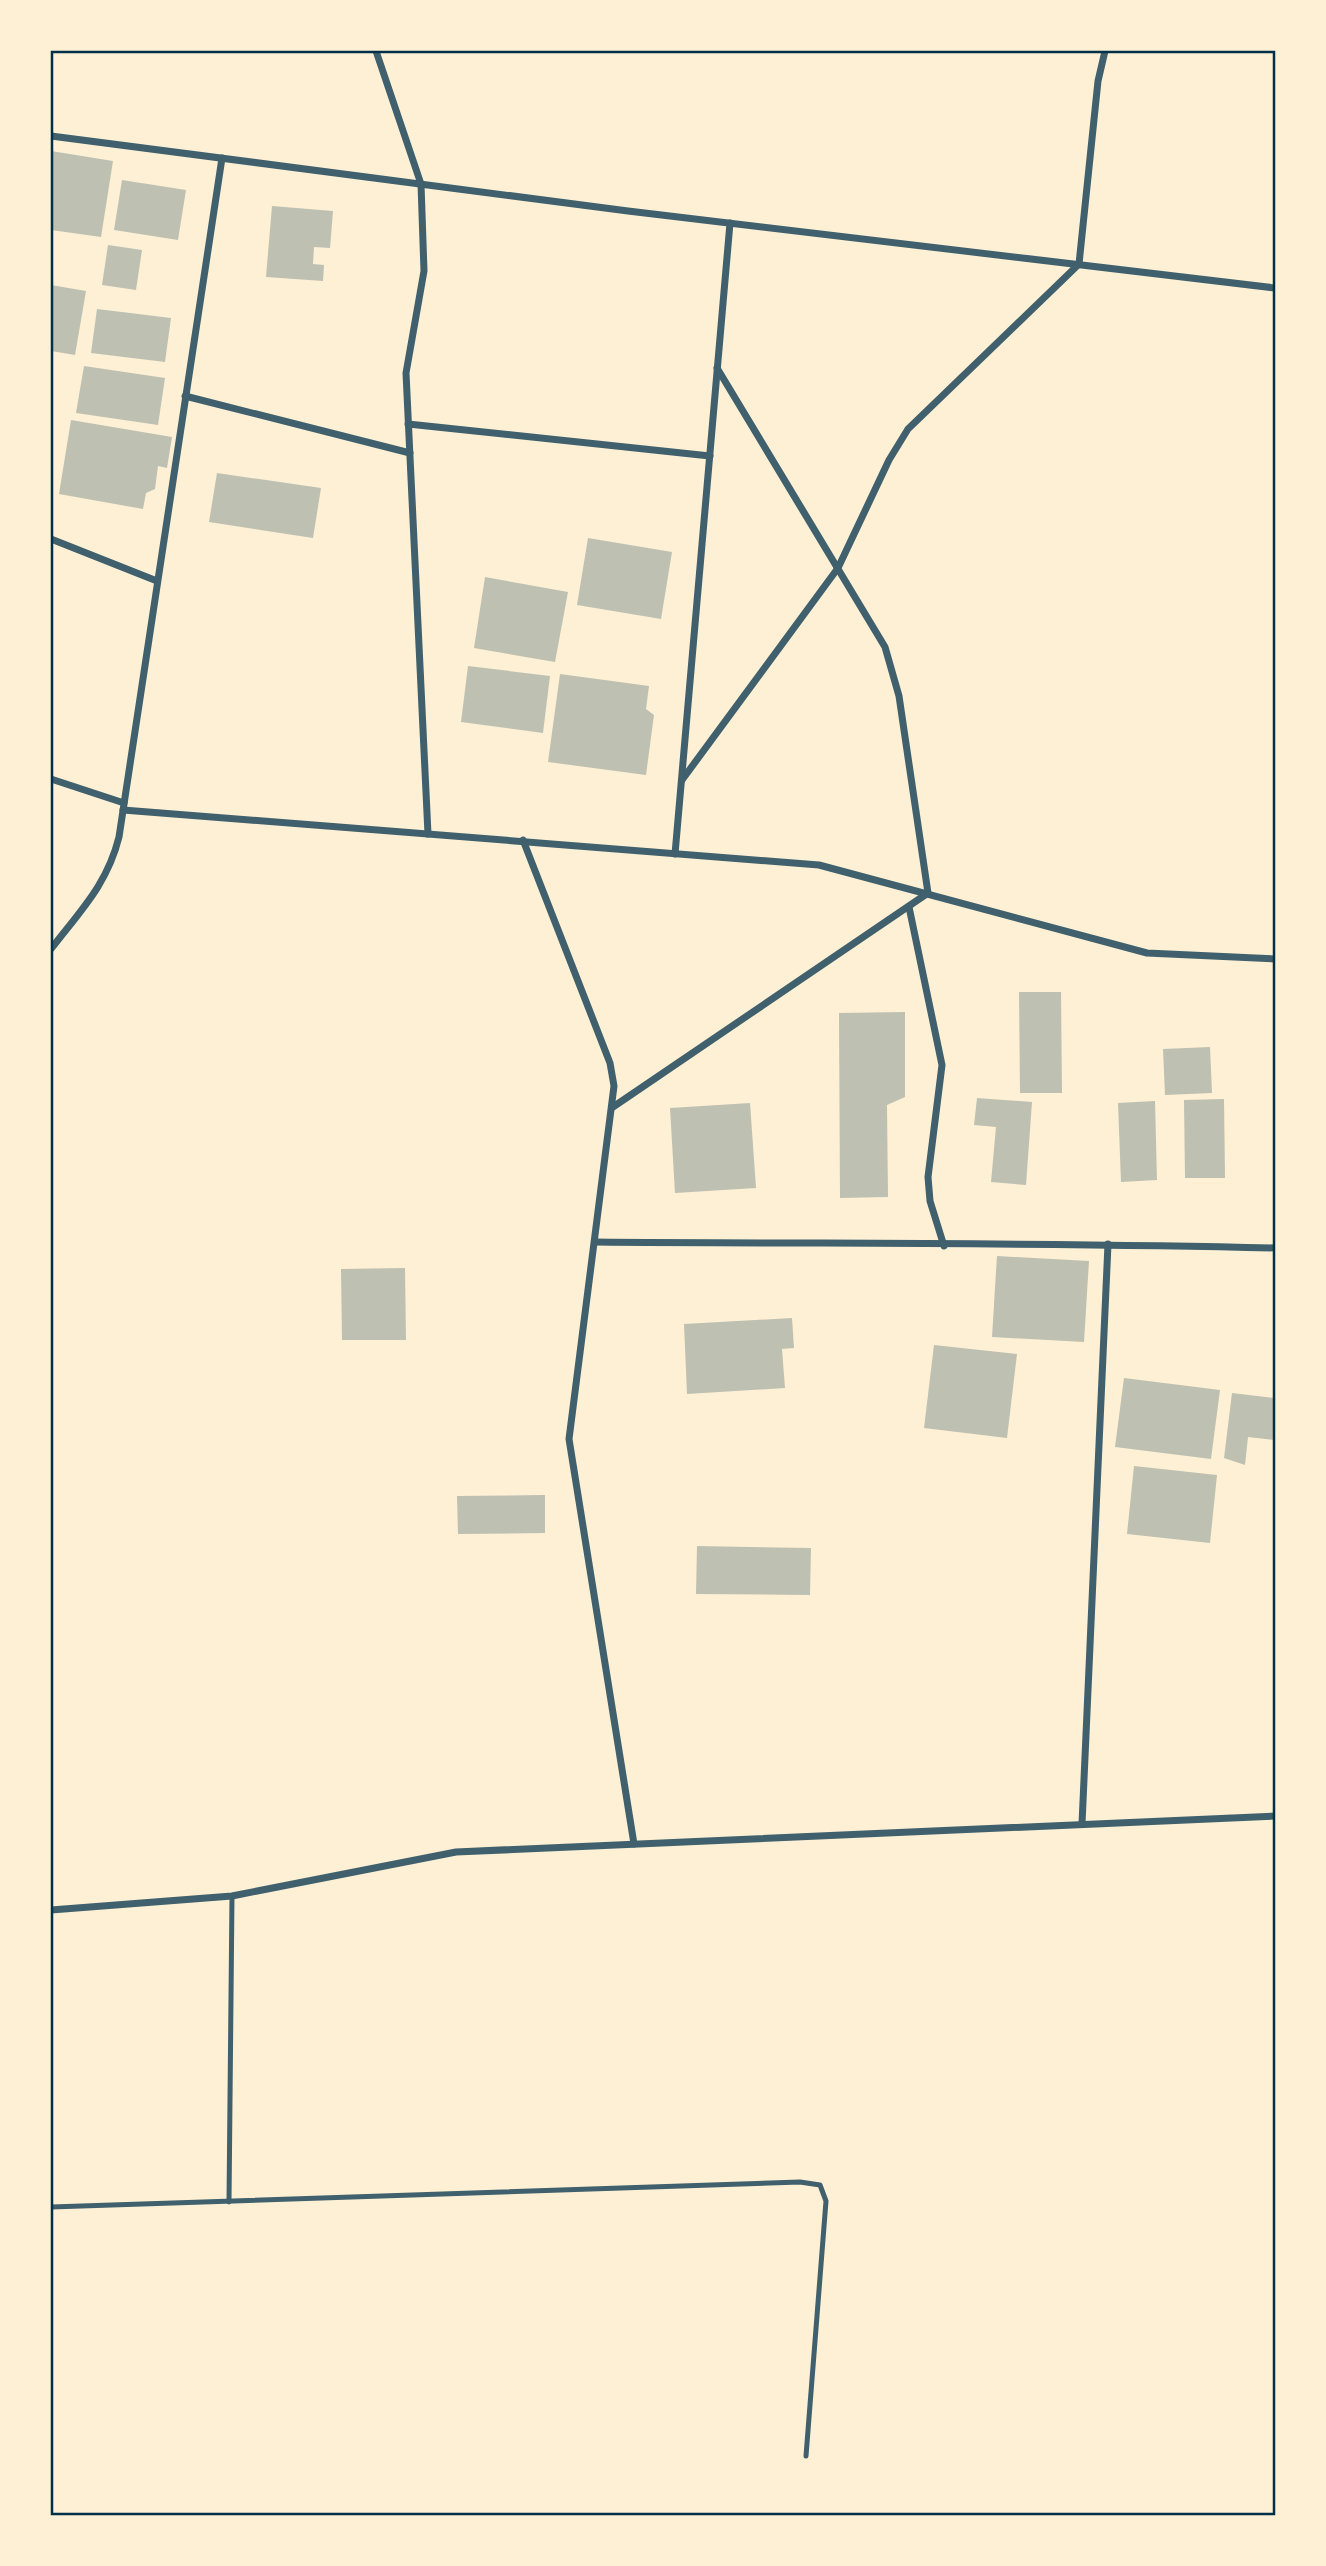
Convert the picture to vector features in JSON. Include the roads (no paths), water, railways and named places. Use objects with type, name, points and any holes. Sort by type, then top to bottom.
[{"type":"street","points":[[376,51],[421,184],[425,260],[406,359],[428,834]]},
{"type":"street","points":[[681,780],[838,568],[889,460],[908,429],[1079,264],[1098,81],[1105,51]]},
{"type":"street","points":[[51,136],[730,223],[1275,288]]},
{"type":"street","points":[[51,949],[110,869],[123,806],[222,158]]},
{"type":"street","points":[[675,854],[730,223]]},
{"type":"street","points":[[718,368],[885,647],[894,672],[929,893]]},
{"type":"street","points":[[185,397],[410,453]]},
{"type":"street","points":[[408,424],[710,456]]},
{"type":"street","points":[[51,538],[158,581]]},
{"type":"street","points":[[51,779],[123,806],[428,834],[819,865],[1147,953],[1275,959]]},
{"type":"street","points":[[523,840],[610,1063],[614,1086],[571,1415],[570,1460],[634,1844]]},
{"type":"street","points":[[613,1107],[929,893]]},
{"type":"street","points":[[909,907],[942,1065],[928,1177],[930,1201],[944,1246]]},
{"type":"street","points":[[595,1242],[944,1246],[1108,1244],[1275,1248]]},
{"type":"street","points":[[1082,1824],[1108,1244]]},
{"type":"street","points":[[51,1910],[232,1896],[428,1856],[634,1844],[1275,1816]]},
{"type":"lane","points":[[229,2202],[232,1896]]},
{"type":"lane","points":[[51,2207],[786,2182],[820,2185],[826,2201],[806,2456]]}]
